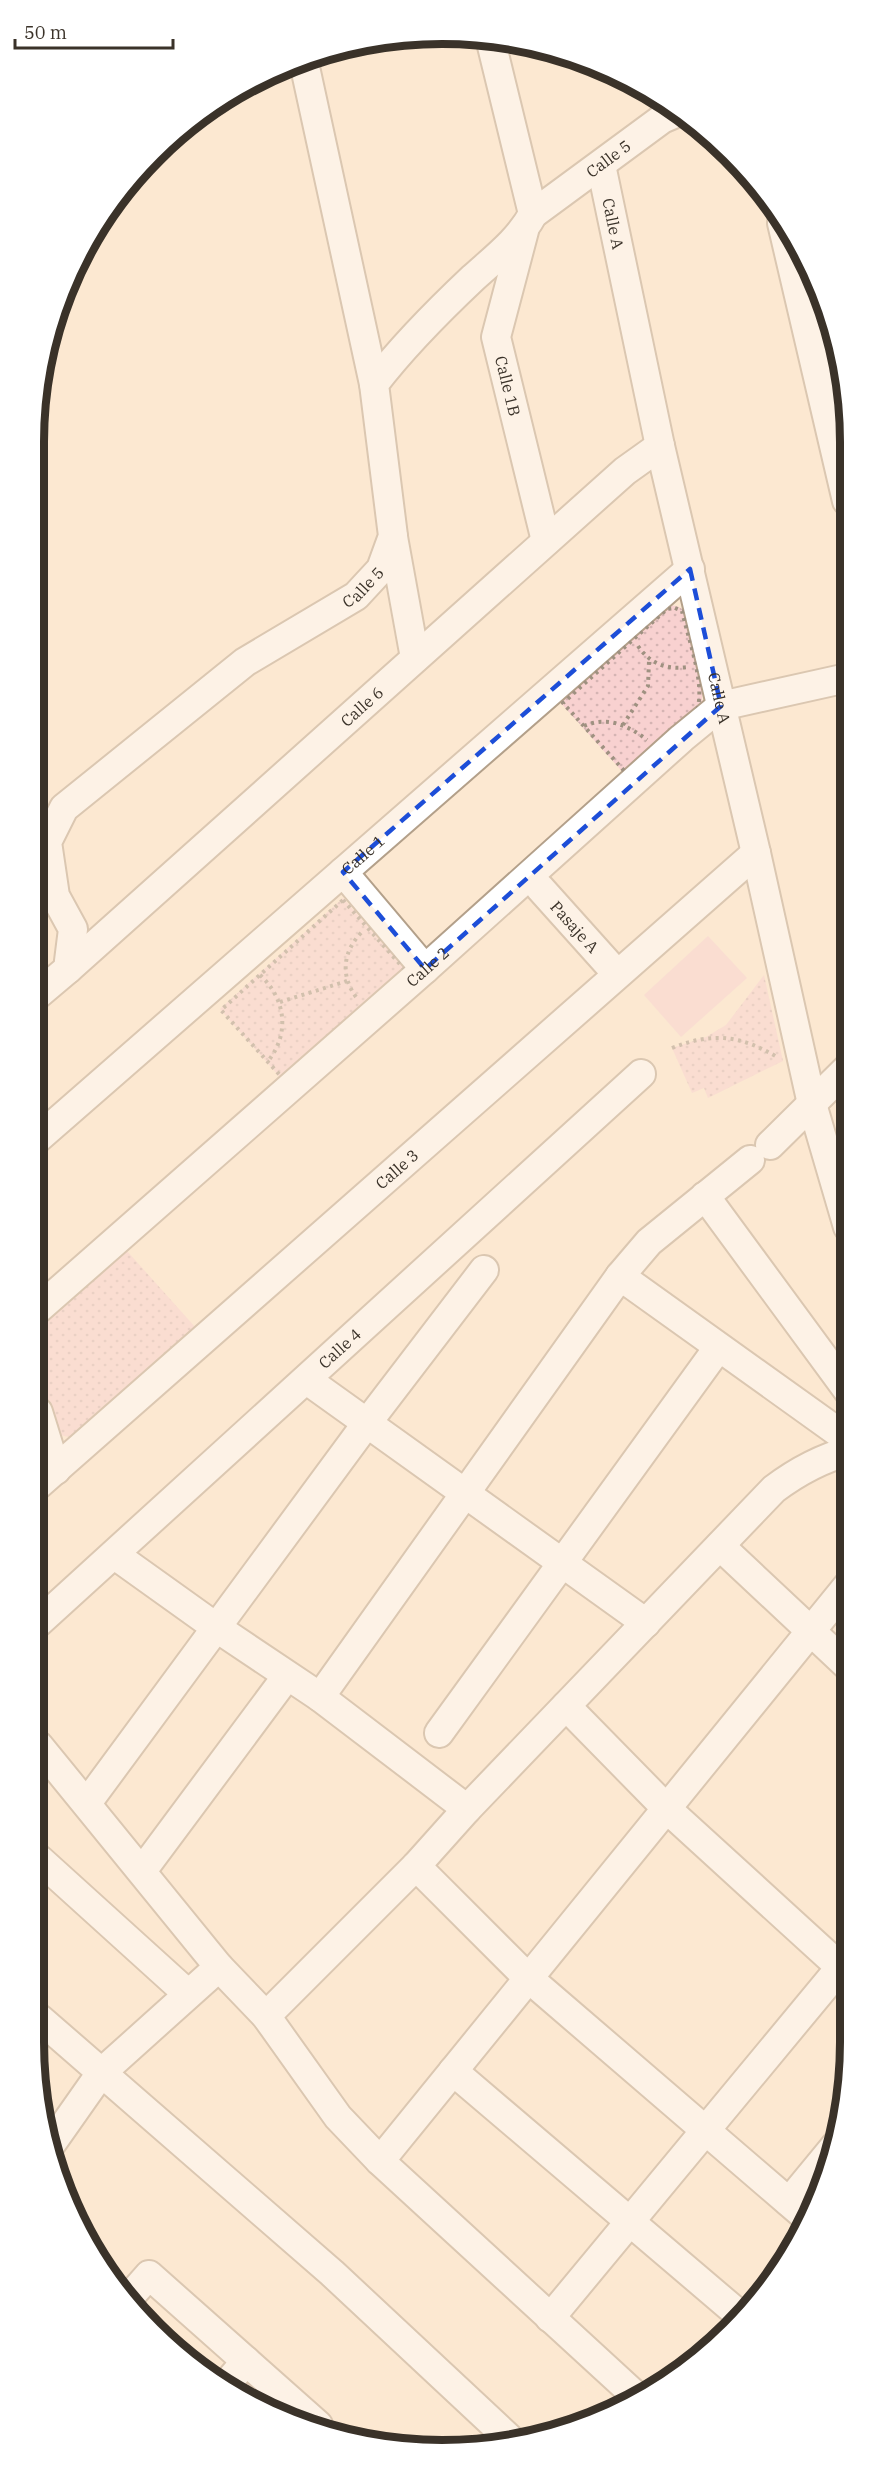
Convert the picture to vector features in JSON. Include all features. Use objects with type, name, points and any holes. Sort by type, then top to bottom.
[{"type":"street","points":[[492,47],[528,223]]},
{"type":"street","points":[[305,68],[374,384]]},
{"type":"street","name":"Calle 5","points":[[68,969],[73,929],[55,896],[47,842],[64,808],[244,662],[356,596],[381,569],[393,536],[374,384],[392,360],[528,223],[601,165],[670,116]]},
{"type":"street","name":"Calle A","points":[[601,165],[660,447],[756,853],[812,1104],[840,1200]]},
{"type":"street","name":"Calle 1B","points":[[528,223],[496,337],[546,541]]},
{"type":"street","points":[[787,244],[840,472]]},
{"type":"street","points":[[801,311],[822,326]]},
{"type":"street","name":"Calle 6","points":[[68,969],[625,471],[660,447]]},
{"type":"street","points":[[393,536],[415,658]]},
{"type":"street","name":"Calle 1","points":[[44,1133],[690,569]]},
{"type":"street","name":"Calle 2","points":[[44,1304],[425,969],[682,738],[721,706],[840,680]]},
{"type":"street","name":"Calle 3","points":[[47,1478],[756,853]]},
{"type":"street","points":[[343,872],[425,969]]},
{"type":"street","name":"Pasaje A","points":[[540,888],[610,966]]},
{"type":"street","points":[[44,989],[68,969]]},
{"type":"street","name":"Calle 4","points":[[44,1618],[641,1074]]},
{"type":"street","points":[[320,1697],[620,1276],[649,1242],[760,1153],[840,1076]]},
{"type":"street","points":[[705,1196],[840,1380]]},
{"type":"street","points":[[87,1803],[367,1424],[484,1270]]},
{"type":"street","points":[[620,1276],[840,1434]]},
{"type":"street","points":[[439,1732],[718,1348]]},
{"type":"street","points":[[307,1380],[646,1623]]},
{"type":"street","points":[[266,2016],[416,1866],[467,1809],[774,1488],[791,1476],[828,1457],[840,1454]]},
{"type":"street","points":[[44,1456],[47,1478]]},
{"type":"street","points":[[720,1546],[840,1658]]},
{"type":"street","points":[[115,1554],[217,1628],[320,1697],[467,1809]]},
{"type":"street","points":[[380,2161],[840,1595]]},
{"type":"street","points":[[142,1871],[287,1676]]},
{"type":"street","points":[[566,1706],[667,1809],[840,1960]]},
{"type":"street","points":[[44,1752],[219,1967],[266,2016],[338,2117],[380,2161],[631,2391]]},
{"type":"street","points":[[44,1864],[188,1994]]},
{"type":"street","points":[[416,1866],[529,1978],[797,2209],[813,2183]]},
{"type":"street","points":[[55,2138],[101,2073],[219,1967]]},
{"type":"street","points":[[550,2318],[706,2130],[840,1974]]},
{"type":"street","points":[[44,2023],[332,2273],[505,2434]]},
{"type":"street","points":[[453,2071],[735,2311]]},
{"type":"street","points":[[133,2293],[148,2275],[307,2416]]},
{"type":"street","points":[[231,2379],[246,2361]]},
{"type":"path","points":[[675,608],[682,611],[700,687],[700,704],[696,713],[628,775],[563,703],[635,639],[667,609],[675,608]]},
{"type":"path","points":[[635,639],[638,647],[649,660],[670,668],[695,666]]},
{"type":"path","points":[[623,725],[648,686],[649,660]]},
{"type":"path","points":[[584,726],[603,721],[623,725],[638,733],[656,749]]},
{"type":"path","points":[[343,900],[405,970],[405,974],[287,1083],[221,1010],[260,975],[343,900]]},
{"type":"path","points":[[367,927],[350,947],[346,958],[347,981],[352,992],[367,1009]]},
{"type":"path","points":[[260,975],[270,984],[283,1013],[283,1030],[279,1045],[268,1061]]},
{"type":"path","points":[[280,1002],[347,981]]},
{"type":"path","points":[[672,1048],[699,1039],[719,1036],[757,1046],[783,1060]]},
{"type":"highlighted area","points":[[690,569],[721,706],[425,969],[343,872]]},
{"type":"shaded area","points":[[667,605],[677,606],[684,610],[702,687],[702,703],[628,778],[560,702]]},
{"type":"shaded area","points":[[343,898],[407,971],[286,1084],[220,1009]]},
{"type":"shaded area","points":[[708,936],[747,978],[681,1037],[644,995]]},
{"type":"shaded area","points":[[764,975],[783,1061],[708,1098],[704,1088],[692,1093],[672,1048],[706,1037],[726,1025]]},
{"type":"shaded area","points":[[127,1251],[196,1328],[76,1435],[64,1436],[55,1429],[44,1390],[44,1324]]},
{"type":"shaded area","points":[[247,2375],[282,2406],[265,2398],[240,2385]]}]
